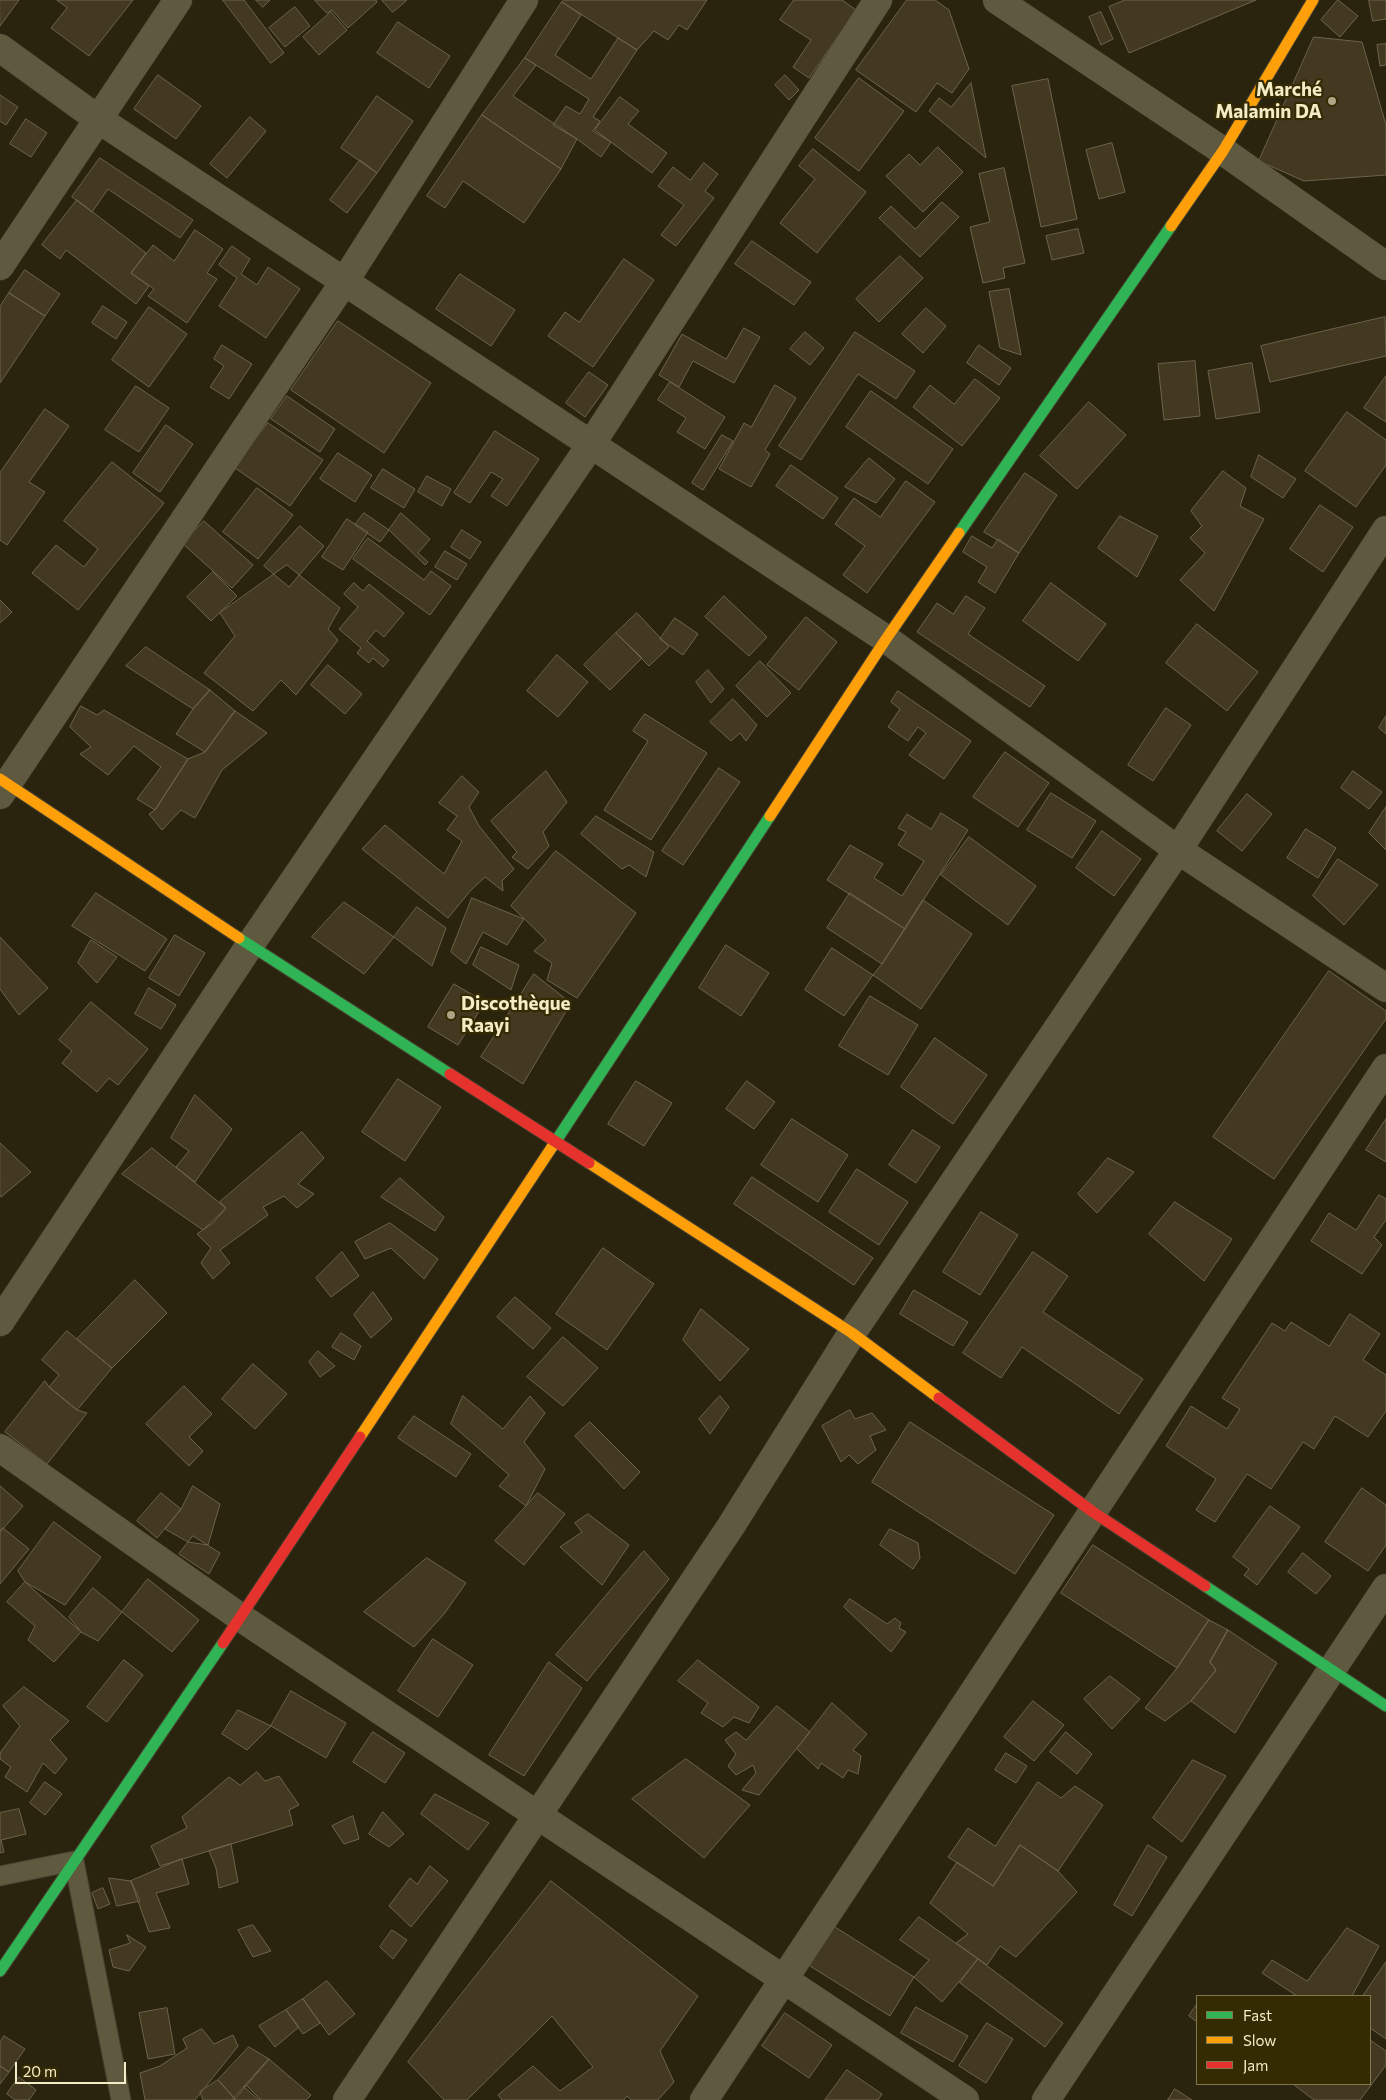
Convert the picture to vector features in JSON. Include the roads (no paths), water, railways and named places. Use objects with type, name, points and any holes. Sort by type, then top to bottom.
[{"type":"street","points":[[0,266],[178,0]]},
{"type":"street","points":[[524,0],[344,282],[2,786],[852,1333],[1093,1512],[1386,1706]]},
{"type":"street","points":[[0,1322],[250,945],[592,443],[878,0]]},
{"type":"street","points":[[997,0],[1223,151],[1386,266]]},
{"type":"street","points":[[0,1971],[240,1617],[556,1142],[886,639],[1223,151],[1314,0]]},
{"type":"street","points":[[0,48],[98,118],[886,639],[1178,850],[1386,988]]},
{"type":"street","points":[[348,2100],[731,1526],[852,1333],[1178,850],[1386,530]]},
{"type":"street","points":[[704,2100],[1386,1068]]},
{"type":"street","points":[[0,1448],[240,1617],[785,1978],[965,2100]]},
{"type":"street","points":[[1046,2100],[1386,1588]]},
{"type":"lane","points":[[0,1876],[74,1862],[121,2100]]},
{"type":"place","name":"Marché Malamin DA","points":[[1332,101]]},
{"type":"place","name":"Discothèque Raayi","points":[[451,1015]]}]
